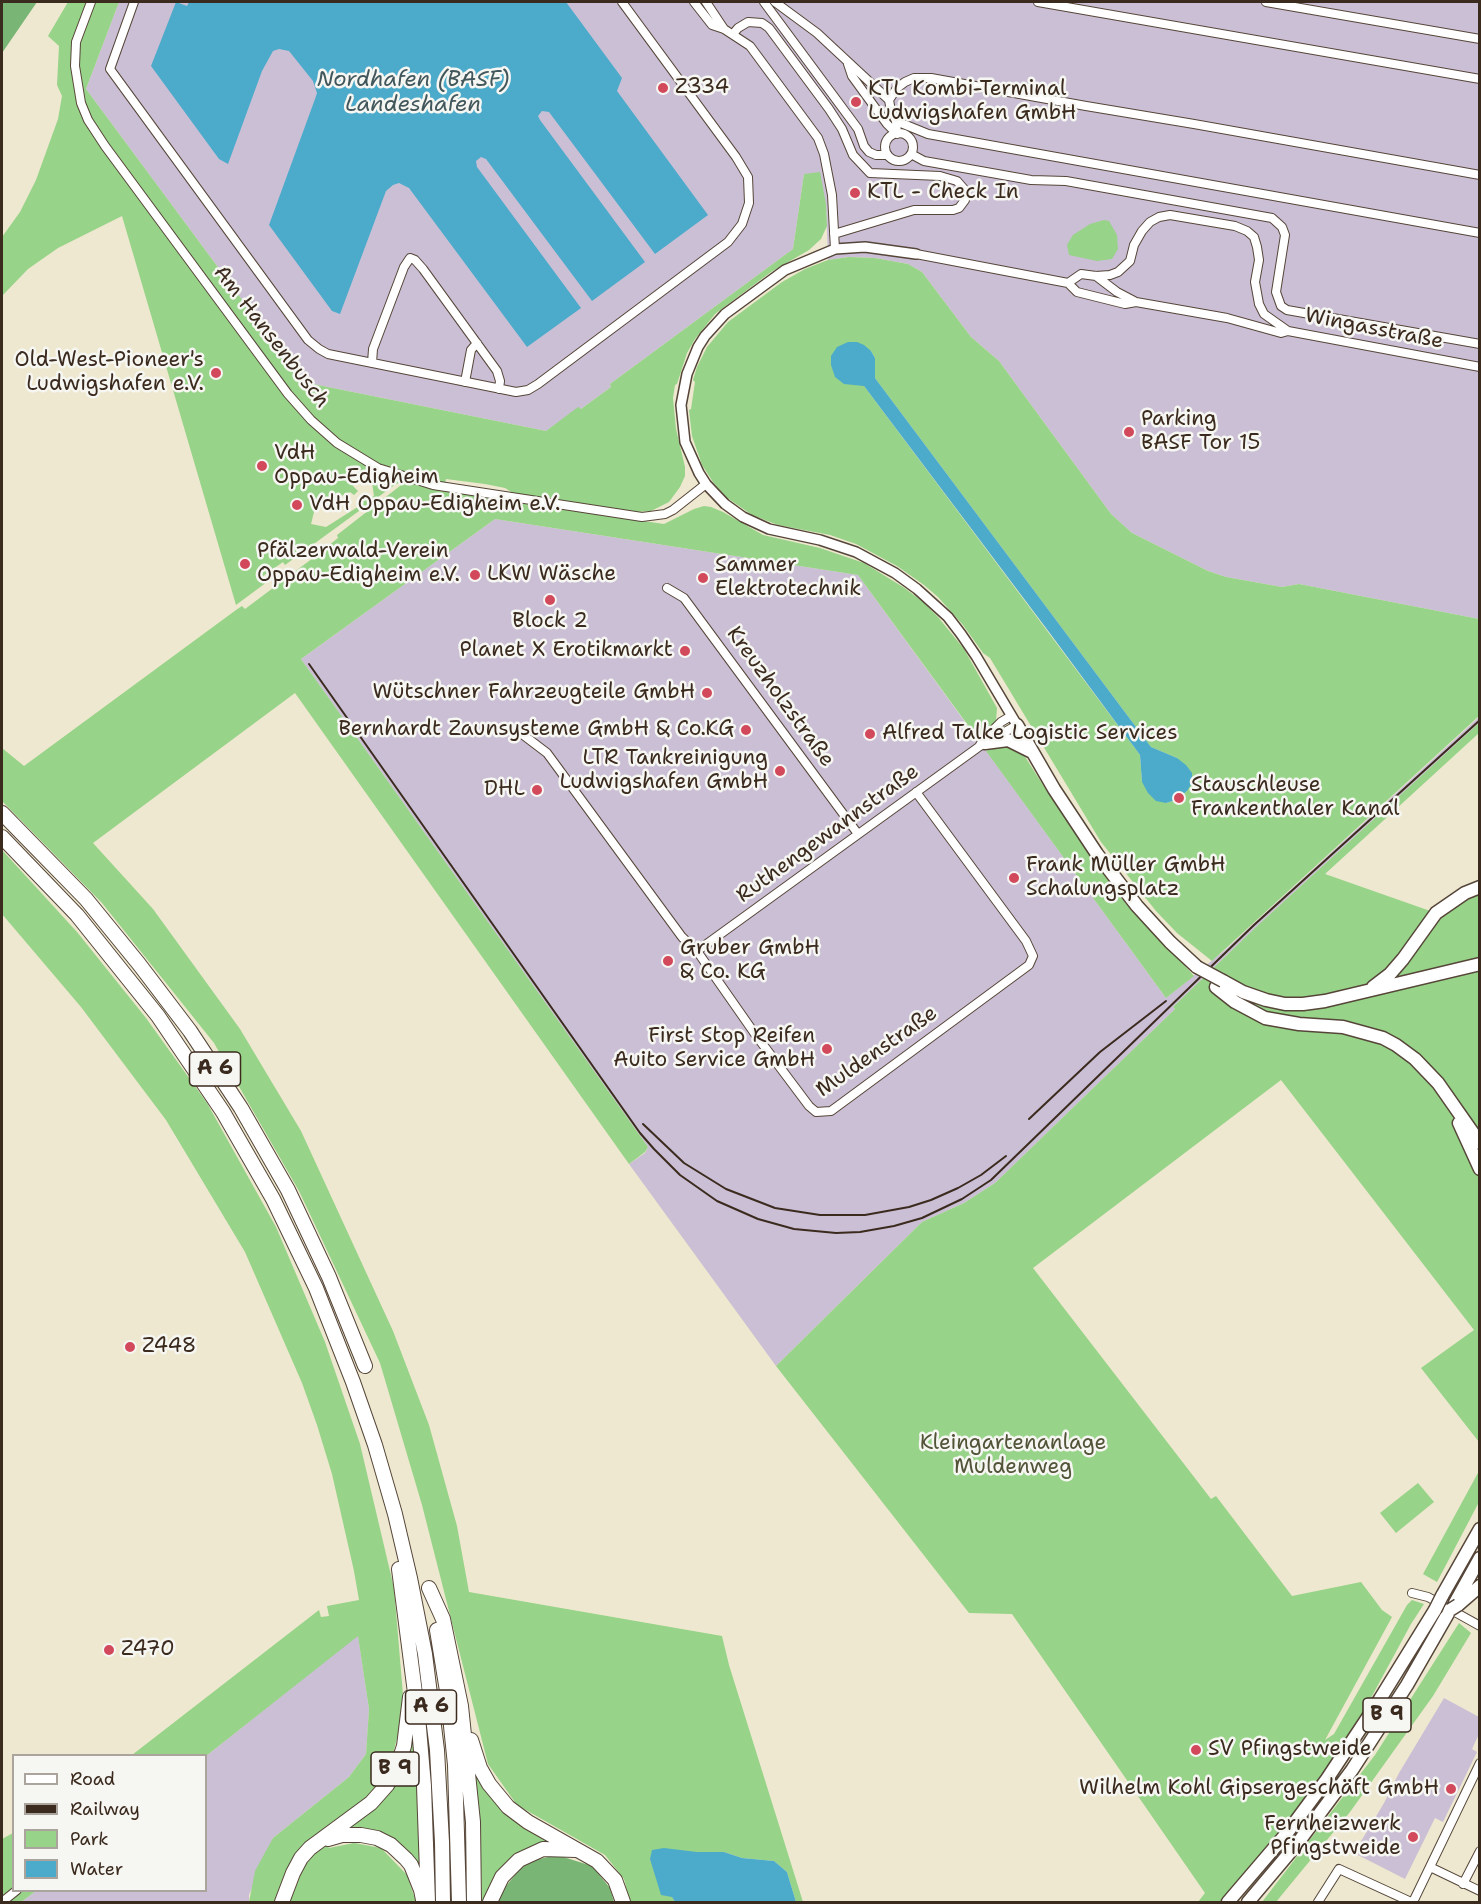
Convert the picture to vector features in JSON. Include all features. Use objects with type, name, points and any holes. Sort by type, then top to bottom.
[{"type":"highway","points":[[1014,720],[1082,831],[1137,906],[1170,942],[1220,984],[1235,1002],[1265,1018],[1299,1024],[1343,1027],[1383,1038],[1396,1045],[1415,1059],[1444,1092],[1479,1143]]},
{"type":"highway","points":[[983,745],[1008,740],[1033,753]]},
{"type":"highway","name":"A 6","points":[[2,813],[86,899],[139,964],[190,1031],[241,1108],[288,1190],[330,1277],[365,1366]]},
{"type":"highway","name":"A 6","points":[[2,837],[77,915],[158,1016],[223,1112],[273,1199],[316,1288],[375,1445],[410,1578],[425,1654],[437,1749],[443,1902]]},
{"type":"highway","points":[[1368,991],[1390,974],[1403,960],[1436,913],[1465,893],[1479,888]]},
{"type":"highway","points":[[1220,984],[1266,1000],[1285,1004],[1303,1004],[1325,1001],[1479,964]]},
{"type":"highway","points":[[1444,1092],[1479,1169]]},
{"type":"highway","points":[[395,1514],[394,1539],[412,1668],[424,1786],[425,1902]]},
{"type":"highway","name":"B 9","points":[[1228,1902],[1287,1833],[1327,1779],[1380,1700],[1435,1610],[1479,1529]]},
{"type":"highway","points":[[1453,1609],[1479,1558]]},
{"type":"highway","name":"B 9","points":[[1248,1902],[1297,1844],[1352,1770],[1453,1609],[1479,1586]]},
{"type":"highway","name":"A 6","points":[[459,1902],[455,1766],[446,1685],[429,1588],[443,1619],[460,1706],[480,1768],[508,1807],[528,1822],[579,1850]]},
{"type":"highway","name":"B 9","points":[[323,1840],[371,1803],[387,1785],[397,1767],[408,1725],[412,1668]]},
{"type":"highway","points":[[460,1706],[473,1822],[474,1902]]},
{"type":"highway","points":[[282,1902],[301,1858],[310,1848],[323,1840],[342,1835],[361,1835],[377,1838],[391,1845],[406,1859],[411,1865],[425,1902]]},
{"type":"highway","points":[[490,1902],[502,1877],[513,1865],[526,1856],[543,1849],[553,1848],[579,1850],[597,1861],[615,1880],[623,1902]]},
{"type":"street","name":"Am Hansenbusch","points":[[91,2],[76,42],[75,66],[76,85],[88,120],[288,394],[311,420],[337,442],[378,468],[433,484],[642,517],[674,510],[706,484]]},
{"type":"street","points":[[134,2],[110,69],[308,340],[319,350],[328,354],[516,392],[528,390],[538,384],[728,242],[742,225],[749,202],[748,177],[736,157],[622,2]]},
{"type":"street","points":[[694,2],[712,25],[724,29],[750,46],[818,138],[824,151],[834,203],[835,249]]},
{"type":"street","points":[[706,2],[724,29]]},
{"type":"street","points":[[764,2],[858,129],[864,146],[869,152],[876,155],[887,155],[899,161],[904,160],[911,154],[912,143],[908,137],[897,134],[887,124],[852,76],[848,63]]},
{"type":"street","points":[[775,2],[817,33],[888,100],[896,121],[897,134]]},
{"type":"street","points":[[1038,2],[1479,79]]},
{"type":"street","points":[[1266,2],[1479,39]]},
{"type":"street","points":[[733,34],[748,22],[762,23],[769,28],[829,109],[842,129],[853,155],[870,173],[950,178],[961,185],[966,195],[962,204],[953,210],[914,210],[834,234]]},
{"type":"street","points":[[888,100],[904,82],[914,78],[931,78],[1479,175]]},
{"type":"street","points":[[896,121],[928,134],[1479,233]]},
{"type":"street","points":[[887,155],[886,143],[890,137],[897,134]]},
{"type":"street","points":[[912,143],[928,134]]},
{"type":"street","points":[[911,154],[924,161],[935,163],[1031,180],[1066,181],[1272,218],[1282,227],[1285,235],[1276,292],[1281,306],[1287,310],[1479,344]]},
{"type":"street","name":"Wingasstraße","points":[[1068,283],[1081,274],[1096,276],[1118,272],[1130,261],[1134,245],[1142,231],[1150,222],[1159,217],[1170,215],[1236,226],[1254,237],[1257,247],[1259,260],[1255,282],[1259,304],[1271,321],[1288,331],[1479,367]]},
{"type":"street","points":[[1014,720],[961,634],[948,618],[917,589],[895,573],[856,552],[820,540],[769,529],[752,522],[725,504],[706,484],[694,465],[685,442],[681,400],[687,374],[698,347],[713,325],[725,314],[785,270],[835,249],[865,247],[916,254],[1068,283],[1077,292],[1125,304],[1136,302]]},
{"type":"street","points":[[372,363],[373,349],[404,267],[410,258],[423,269],[497,371],[500,381],[498,389]]},
{"type":"street","points":[[1096,276],[1117,292],[1136,302],[1227,318],[1281,333],[1288,331]]},
{"type":"street","points":[[465,382],[471,350],[477,343]]},
{"type":"street","name":"Kreuzholzstraße","points":[[667,588],[684,598],[858,834]]},
{"type":"street","name":"Ruthengewannstraße","points":[[697,951],[983,745],[1014,720]]},
{"type":"street","name":"Muldenstraße","points":[[522,734],[547,753],[682,937],[697,951],[808,1106],[816,1112],[831,1111],[1029,965],[1033,956],[1026,941],[916,792]]},
{"type":"street","points":[[1412,1593],[1428,1597],[1479,1626]]},
{"type":"street","points":[[1320,1901],[1340,1869],[1412,1902],[1479,1763]]},
{"type":"street","points":[[1463,1884],[1479,1851]]},
{"type":"street","points":[[1430,1867],[1479,1892]]},
{"type":"street","points":[[2,1902],[14,1892]]},
{"type":"shaded area","points":[[119,2],[1479,2],[1479,619],[1299,584],[1282,587],[1226,577],[1208,571],[1132,533],[1111,514],[999,361],[971,337],[922,272],[908,264],[875,258],[849,257],[828,260],[826,204],[804,174],[793,249],[610,384],[611,387],[546,431],[303,382],[86,89]]},
{"type":"shaded area","points":[[495,519],[858,575],[1166,998],[1225,950],[1479,717],[1479,723],[1256,927],[1173,1007],[1175,1009],[995,1183],[964,1203],[922,1222],[776,1366],[629,1164],[645,1153],[648,1147],[301,659]]},
{"type":"shaded area","points":[[358,1635],[369,1709],[366,1754],[349,1777],[273,1838],[249,1895],[249,1902],[21,1902],[35,1892],[207,1892],[207,1755]]},
{"type":"shaded area","points":[[1444,1698],[1479,1717],[1479,1734],[1472,1749],[1477,1752],[1443,1822],[1435,1818],[1405,1879],[1354,1853]]},
{"type":"green space","points":[[2,2],[37,2],[2,53]]},
{"type":"green space","points":[[68,2],[119,2],[86,89],[303,382],[546,431],[578,407],[581,409],[611,387],[610,384],[793,249],[804,174],[820,172],[826,204],[827,226],[821,239],[809,250],[771,272],[715,314],[687,353],[675,385],[673,398],[685,476],[669,502],[651,511],[636,512],[513,493],[505,488],[446,479],[444,489],[489,499],[664,524],[694,509],[704,506],[711,507],[763,535],[820,548],[864,563],[922,601],[964,649],[997,708],[996,721],[987,732],[978,739],[858,575],[495,519],[301,659],[648,1147],[645,1152],[629,1164],[295,693],[93,843],[153,909],[240,1029],[301,1131],[393,1331],[429,1425],[457,1526],[469,1592],[722,1636],[803,1902],[796,1902],[787,1872],[774,1861],[742,1858],[724,1852],[697,1852],[672,1897],[675,1902],[630,1902],[624,1879],[605,1855],[517,1805],[488,1764],[422,1505],[380,1363],[299,1191],[214,1043],[102,903],[2,801],[2,748],[24,766],[236,610],[242,606],[245,609],[313,558],[338,538],[337,535],[405,482],[396,484],[285,565],[283,562],[263,576],[267,582],[236,605],[122,216],[58,248],[28,269],[2,296],[2,237],[20,212],[36,180],[58,119],[62,96],[57,85],[59,46],[48,36]],"holes":[[[362,475],[372,482],[374,496],[369,499],[362,494],[358,498],[364,503],[326,527],[311,524],[318,496],[335,499],[350,492],[354,495],[358,491],[353,486]]]},
{"type":"green space","points":[[1109,221],[1117,235],[1118,249],[1112,259],[1097,261],[1069,255],[1067,245],[1073,235],[1090,224]]},
{"type":"green space","points":[[849,257],[875,258],[908,264],[922,272],[971,337],[999,361],[1111,514],[1132,533],[1208,571],[1226,577],[1282,587],[1299,584],[1479,619],[1479,716],[1212,961],[1177,933],[1156,911],[1101,842],[990,658],[983,653],[963,625],[938,597],[897,566],[856,544],[830,535],[778,525],[752,515],[726,497],[702,465],[692,436],[689,410],[695,382],[693,380],[707,347],[728,322],[782,282],[805,269],[828,260]],"holes":[[[871,351],[875,358],[875,378],[1151,747],[1177,758],[1187,791],[1176,800],[1166,803],[1142,782],[1140,755],[864,386]]]},
{"type":"green space","name":"Kleingartenanlage Muldenweg","points":[[1479,723],[1479,733],[1325,874],[1436,913],[1479,887],[1479,1442],[1421,1368],[1474,1330],[1281,1080],[1033,1268],[1211,1499],[1216,1496],[1292,1596],[1361,1582],[1382,1610],[1392,1617],[1325,1740],[1334,1734],[1407,1605],[1412,1600],[1424,1604],[1359,1720],[1319,1781],[1275,1839],[1220,1902],[1198,1902],[1205,1893],[1012,1614],[969,1613],[776,1366],[922,1222],[964,1203],[995,1183],[1175,1009],[1173,1007],[1256,927]]},
{"type":"green space","points":[[1002,743],[1022,752],[1050,796],[1115,887],[1194,976],[1166,998],[986,751]]},
{"type":"green space","points":[[2,850],[77,932],[146,1018],[207,1103],[276,1227],[325,1342],[360,1444],[394,1588],[403,1695],[399,1730],[390,1766],[378,1785],[360,1805],[321,1831],[329,1848],[354,1843],[381,1848],[407,1875],[416,1902],[249,1902],[255,1871],[273,1838],[349,1777],[366,1754],[369,1709],[358,1636],[207,1755],[133,1754],[319,1610],[321,1617],[329,1616],[327,1606],[359,1600],[332,1474],[317,1425],[302,1383],[245,1252],[166,1120],[81,1007],[2,914]]},
{"type":"green space","points":[[1479,1471],[1479,1502],[1437,1582],[1423,1574]]},
{"type":"green space","points":[[1418,1483],[1434,1502],[1396,1533],[1380,1513]]},
{"type":"green space","points":[[1459,1623],[1471,1633],[1433,1696],[1350,1812],[1276,1902],[1262,1902],[1375,1755]]},
{"type":"green space","points":[[413,1736],[419,1794],[421,1866],[418,1868],[411,1859],[349,1827],[373,1807],[410,1737]]},
{"type":"green space","points":[[475,1770],[555,1841],[541,1846],[484,1902],[482,1902]]},
{"type":"green space","points":[[12,1834],[12,1892],[35,1892],[21,1902],[2,1902],[2,1839]]},
{"type":"green space","points":[[557,1855],[592,1866],[610,1888],[614,1902],[498,1902],[501,1892],[526,1862]]},
{"type":"water","name":"Nordhafen (BASF) Landeshafen","points":[[176,2],[187,6],[189,2],[566,2],[622,78],[617,91],[708,215],[655,254],[549,112],[542,111],[538,116],[540,120],[645,262],[592,301],[486,159],[481,157],[476,161],[477,167],[581,308],[527,347],[409,188],[399,183],[386,191],[340,314],[332,311],[269,225],[317,93],[313,81],[289,51],[279,49],[273,51],[262,71],[228,164],[219,159],[151,66]]},
{"type":"water","points":[[848,342],[857,342],[871,351],[875,358],[875,378],[1151,747],[1177,758],[1192,773],[1192,783],[1187,791],[1176,800],[1166,803],[1156,801],[1148,793],[1142,782],[1140,755],[864,386],[844,384],[835,377],[831,356],[837,347]]},
{"type":"water","points":[[664,1848],[724,1852],[742,1858],[774,1861],[787,1872],[796,1902],[675,1902],[672,1897],[661,1895],[650,1859],[652,1850]]},
{"type":"railway","points":[[309,664],[640,1133],[654,1149],[680,1175],[717,1201],[758,1219],[794,1229],[836,1233],[860,1232],[922,1218],[962,1199],[991,1180],[1254,925],[1480,720]]},
{"type":"railway","points":[[1029,1119],[1100,1052],[1166,1001]]},
{"type":"railway","points":[[643,1124],[684,1163],[726,1189],[775,1208],[820,1215],[865,1215],[909,1207],[958,1188],[981,1175],[1006,1156]]},
{"type":"place","name":"Z334","points":[[663,88]]},
{"type":"place","name":"KTL Kombi-Terminal Ludwigshafen GmbH","points":[[856,102]]},
{"type":"place","name":"KTL - Check In","points":[[855,193]]},
{"type":"place","name":"Old-West-Pioneer's Ludwigshafen e.V.","points":[[216,373]]},
{"type":"place","name":"Parking BASF Tor 15","points":[[1129,432]]},
{"type":"place","name":"VdH Oppau-Edigheim","points":[[262,466]]},
{"type":"place","name":"VdH Oppau-Edigheim e.V.","points":[[297,505]]},
{"type":"place","name":"Pfälzerwald-Verein Oppau-Edigheim e.V.","points":[[245,564]]},
{"type":"place","name":"LKW Wäsche","points":[[475,575]]},
{"type":"place","name":"Sammer Elektrotechnik","points":[[703,578]]},
{"type":"place","name":"Block 2","points":[[550,600]]},
{"type":"place","name":"Planet X Erotikmarkt","points":[[685,651]]},
{"type":"place","name":"Wütschner Fahrzeugteile GmbH","points":[[707,693]]},
{"type":"place","name":"Bernhardt Zaunsysteme GmbH & Co.KG","points":[[746,730]]},
{"type":"place","name":"Alfred Talke Logistic Services","points":[[870,734]]},
{"type":"place","name":"LTR Tankreinigung Ludwigshafen GmbH","points":[[780,771]]},
{"type":"place","name":"DHL","points":[[537,790]]},
{"type":"place","name":"Stauschleuse Frankenthaler Kanal","points":[[1179,798]]},
{"type":"place","name":"Frank Müller GmbH Schalungsplatz","points":[[1014,878]]},
{"type":"place","name":"Gruber GmbH & Co. KG","points":[[668,961]]},
{"type":"place","name":"First Stop Reifen Auito Service GmbH","points":[[827,1049]]},
{"type":"place","name":"Z448","points":[[130,1347]]},
{"type":"place","name":"Z470","points":[[109,1650]]},
{"type":"place","name":"SV Pfingstweide","points":[[1196,1750]]},
{"type":"place","name":"Wilhelm Kohl Gipsergeschäft GmbH","points":[[1451,1789]]},
{"type":"place","name":"Fernheizwerk Pfingstweide","points":[[1413,1837]]}]
